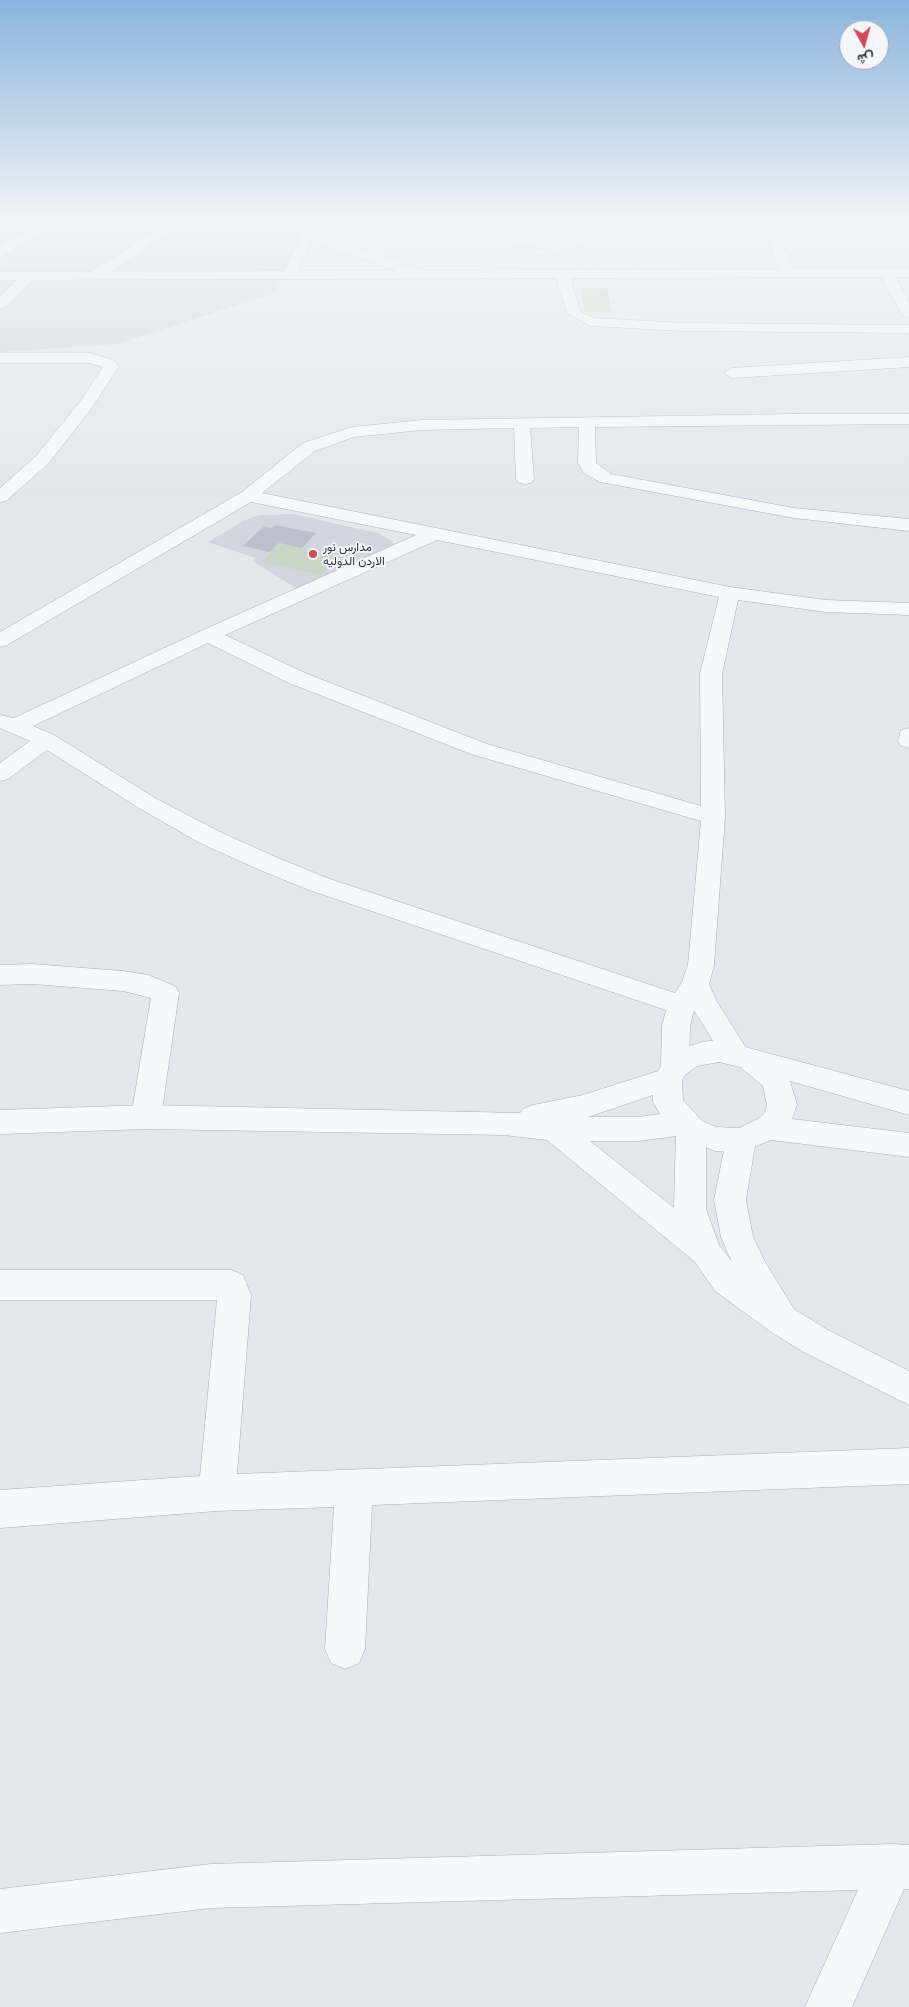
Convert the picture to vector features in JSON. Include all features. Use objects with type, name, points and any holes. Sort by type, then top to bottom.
[{"type":"street","points":[[576,315],[591,322],[685,327],[909,329]]},
{"type":"street","points":[[0,358],[90,358],[108,363],[110,366],[85,406],[42,460],[0,497]]},
{"type":"street","points":[[732,373],[909,362]]},
{"type":"street","points":[[0,641],[248,496],[292,458],[309,447],[352,432],[422,425],[792,418],[909,419]]},
{"type":"street","points":[[587,423],[588,463],[590,469],[606,478],[794,513],[909,526]]},
{"type":"street","points":[[522,424],[525,479]]},
{"type":"street","points":[[248,496],[730,593],[826,606],[909,609]]},
{"type":"street","points":[[8,723],[436,533]]},
{"type":"street","points":[[730,593],[712,674],[713,817],[705,927],[700,965],[676,1026],[668,1102],[687,1126],[715,1139],[755,1134],[909,1145]]},
{"type":"street","points":[[208,635],[297,678],[479,749],[713,817]]},
{"type":"street","points":[[8,723],[46,740],[97,770],[147,803],[209,837],[318,884],[688,995],[706,1006],[743,1056],[763,1068],[774,1079],[780,1092],[782,1105],[778,1118],[755,1134],[730,1200],[737,1237],[753,1272],[786,1323]]},
{"type":"street","points":[[909,735],[909,741]]},
{"type":"street","points":[[0,774],[46,740]]},
{"type":"street","points":[[0,975],[32,974],[124,981],[148,984],[165,993],[146,1117]]},
{"type":"street","points":[[504,1123],[583,1107],[671,1073],[687,1058],[702,1053],[719,1051],[743,1056],[909,1103]]},
{"type":"street","points":[[0,1122],[146,1117],[504,1123],[554,1128],[638,1129],[687,1126]]},
{"type":"street","points":[[687,1126],[690,1209],[706,1252]]},
{"type":"street","points":[[554,1128],[706,1252],[727,1281],[786,1323],[816,1341],[909,1388]]},
{"type":"street","points":[[0,1285],[228,1283],[231,1285],[234,1295],[217,1493]]},
{"type":"street","points":[[0,1509],[217,1493],[354,1489],[757,1470],[909,1466]]},
{"type":"street","points":[[345,1649],[354,1489]]},
{"type":"street","points":[[0,1911],[211,1886],[901,1866],[828,2007]]},
{"type":"shaded area","points":[[0,315],[208,315],[117,344],[0,352]]},
{"type":"shaded area","name":"مدارس نور الاردن الدوليه","points":[[292,514],[378,533],[392,541],[394,546],[301,591],[252,561],[256,558],[208,542],[243,521],[259,515]]},
{"type":"green space","points":[[280,544],[338,556],[321,575],[262,562]]},
{"type":"building","points":[[275,525],[316,533],[302,548],[279,543],[270,552],[243,546],[263,527],[272,528]]},
{"type":"place","name":"مدارس نور الاردن الدوليه","points":[[313,554]]}]
